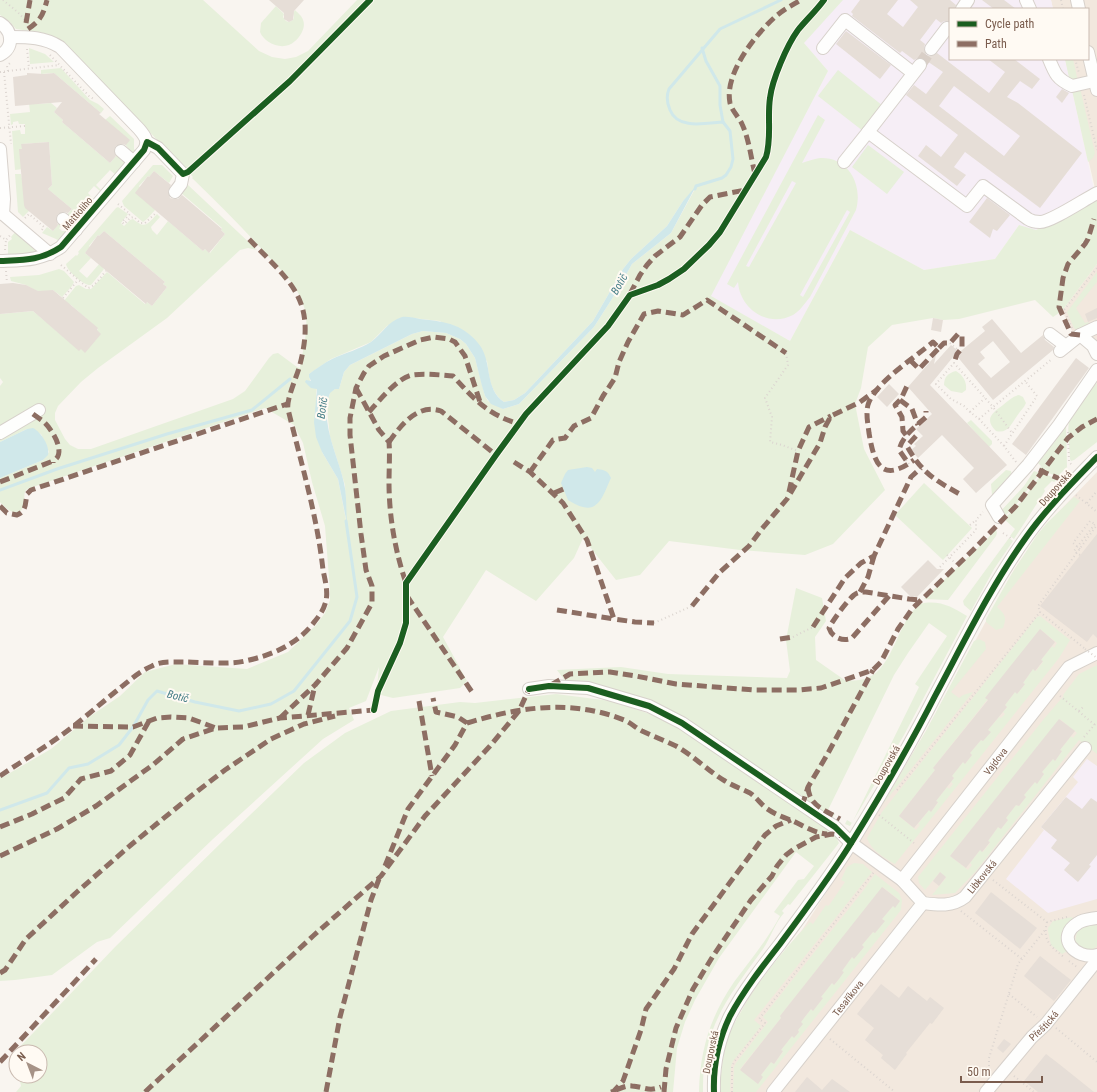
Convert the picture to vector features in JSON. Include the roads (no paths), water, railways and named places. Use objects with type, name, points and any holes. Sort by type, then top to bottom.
[{"type":"street","points":[[823,48],[845,20],[917,69],[844,162]]},
{"type":"street","points":[[0,23],[5,26],[10,37],[10,44],[0,55]]},
{"type":"street","points":[[931,49],[948,28]]},
{"type":"street","points":[[10,37],[38,38],[50,41],[60,47],[139,129],[145,136],[147,142],[158,148],[183,174],[181,184],[175,192]]},
{"type":"street","points":[[1049,60],[1059,79],[1072,86],[1081,84],[1096,86],[1089,56]]},
{"type":"street","points":[[868,132],[967,206],[983,186],[1028,219],[1040,222],[1051,219],[1097,193]]},
{"type":"street","name":"Mattioliho","points":[[4,261],[32,260],[50,254],[60,247],[144,150],[147,142]]},
{"type":"street","points":[[6,149],[2,216],[50,254]]},
{"type":"street","points":[[121,151],[134,162]]},
{"type":"street","points":[[63,219],[76,230]]},
{"type":"street","points":[[1050,334],[1063,348],[1076,332],[1097,327]]},
{"type":"street","points":[[1076,332],[1093,346],[1097,354]]},
{"type":"street","points":[[999,517],[992,505],[1028,465],[1097,370]]},
{"type":"street","points":[[0,433],[39,410]]},
{"type":"street","name":"Doupovská","points":[[714,1092],[715,1064],[721,1040],[730,1015],[751,983],[810,904],[851,843],[913,738],[1007,564],[1033,528],[1071,484],[1097,458]]},
{"type":"street","name":"Vajdova","points":[[902,880],[1069,667],[1097,653]]},
{"type":"street","points":[[529,689],[549,686],[588,688],[649,706],[682,723],[835,827],[851,843],[902,880],[922,903]]},
{"type":"street","name":"Libkovská","points":[[922,903],[945,905],[957,902],[965,897],[1085,742]]},
{"type":"street","name":"Tesaříkova","points":[[773,1092],[922,903]]},
{"type":"street","points":[[1097,918],[1078,923],[1068,937],[1070,946],[1076,952],[1085,956],[1097,956]]},
{"type":"street","name":"Přeštická","points":[[989,1089],[1032,1037],[1046,1024],[1094,964],[1097,956]]},
{"type":"water","points":[[696,186],[671,233],[632,264],[594,327],[519,404],[503,409],[491,404],[485,396],[475,358],[466,344],[460,339],[446,333],[423,331],[412,334],[350,365],[344,372],[339,389],[335,389],[330,393],[327,404],[328,427],[345,488],[347,524],[338,479],[322,452],[316,437],[314,422],[317,389],[311,388],[305,382],[306,380],[311,381],[309,374],[332,359],[371,342],[393,321],[402,317],[409,317],[446,323],[462,329],[469,334],[481,347],[487,361],[491,384],[498,397],[504,402],[514,400],[525,393],[593,321],[623,269],[631,259],[667,226],[683,201]]},
{"type":"water","points":[[33,428],[44,440],[48,448],[48,455],[43,460],[0,478],[0,442],[27,429]]},
{"type":"water","points":[[587,467],[592,468],[595,472],[597,469],[604,470],[611,478],[601,499],[594,506],[589,508],[579,506],[568,500],[561,483],[568,470]]},
{"type":"waterway","name":"Botič","points":[[695,189],[696,186],[722,178],[731,167],[733,159],[730,131],[723,122],[693,124],[679,120],[674,116],[669,107],[667,97],[669,89],[720,29],[781,0]]},
{"type":"waterway","name":"Botič","points":[[702,48],[706,61],[720,86],[720,105],[723,122]]},
{"type":"waterway","points":[[0,490],[57,469],[167,434],[252,410],[290,379]]},
{"type":"waterway","name":"Botič","points":[[0,810],[47,793],[69,768],[88,764],[119,745],[133,727],[148,700],[157,691],[195,702],[239,711],[271,704],[294,691],[350,621],[357,597],[346,521]]},
{"type":"tunnel","points":[[920,65],[931,49]]}]
